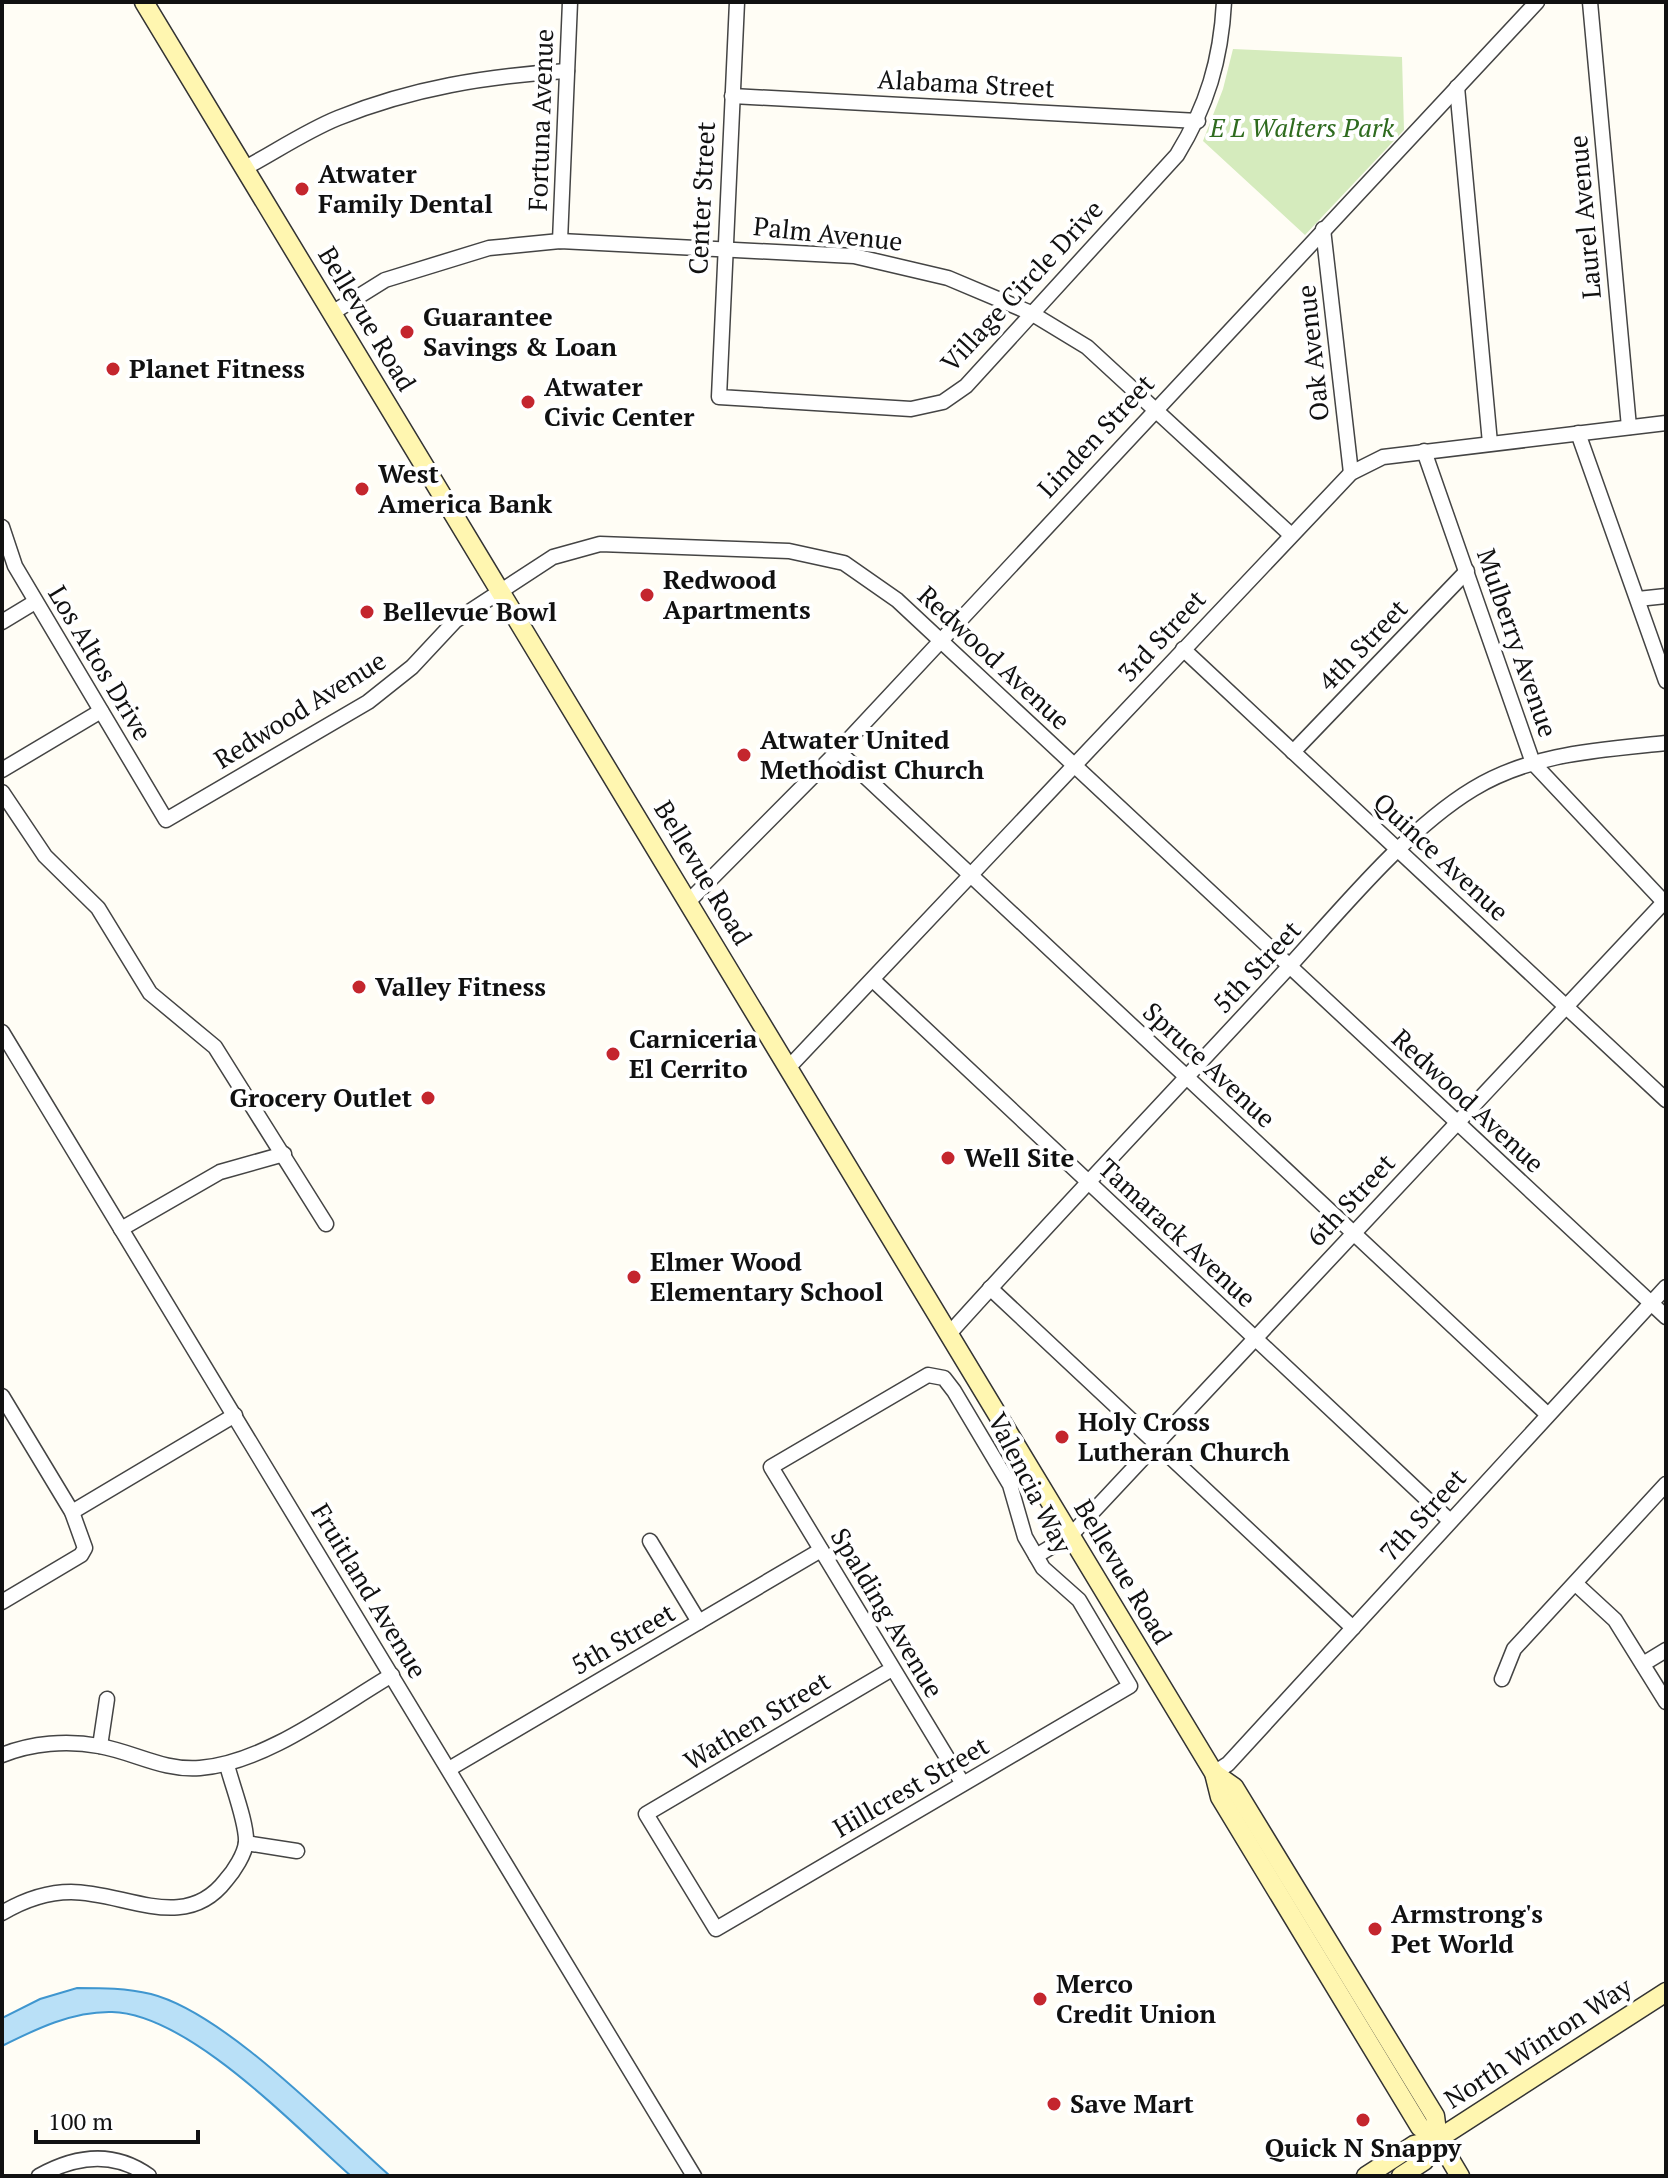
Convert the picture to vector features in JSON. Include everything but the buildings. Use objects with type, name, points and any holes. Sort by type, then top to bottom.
[{"type":"main road","name":"Bellevue Road","points":[[144,2],[790,1066],[1214,1773],[1220,1797],[1325,1972],[1420,2127],[1438,2139]]},
{"type":"main road","name":"Bellevue Road","points":[[1214,1773],[1234,1787],[1435,2116],[1438,2139],[1460,2176]]},
{"type":"main road","points":[[1325,1972],[1337,1982],[1353,1985]]},
{"type":"main road","name":"North Winton Way","points":[[1366,2176],[1414,2145],[1438,2139],[1666,1992]]},
{"type":"main road","name":"North Winton Way","points":[[1401,2176],[1424,2161],[1438,2139]]},
{"type":"street","name":"Fortuna Avenue","points":[[560,241],[570,2]]},
{"type":"street","name":"Center Street","points":[[719,397],[737,2]]},
{"type":"street","name":"Village Circle Drive","points":[[719,397],[911,409],[943,402],[966,386],[1177,155],[1198,121],[1218,64],[1224,2]]},
{"type":"street","name":"Linden Street","points":[[689,901],[838,751],[1537,2]]},
{"type":"street","name":"Laurel Avenue","points":[[1590,2],[1629,427]]},
{"type":"street","points":[[245,168],[336,119],[420,90],[493,76],[567,71]]},
{"type":"street","points":[[1457,87],[1490,443]]},
{"type":"street","name":"Alabama Street","points":[[732,96],[1198,121]]},
{"type":"street","name":"Oak Avenue","points":[[1323,229],[1351,473]]},
{"type":"street","name":"Palm Avenue","points":[[332,313],[385,280],[423,266],[489,248],[560,241],[854,256],[902,264],[948,278],[1031,313],[1087,347],[1290,534]]},
{"type":"street","name":"3rd Street","points":[[790,1066],[1351,473],[1383,457],[1666,423]]},
{"type":"street","points":[[1578,433],[1666,681]]},
{"type":"street","name":"Mulberry Avenue","points":[[1424,451],[1533,763],[1664,900]]},
{"type":"street","name":"Los Altos Drive","points":[[2,527],[15,566],[35,602],[166,820]]},
{"type":"street","name":"Redwood Avenue","points":[[166,820],[368,702],[412,667],[455,621],[553,557],[600,544],[789,551],[844,563],[897,600],[1666,1317]]},
{"type":"street","name":"4th Street","points":[[1293,752],[1467,571]]},
{"type":"street","points":[[1638,599],[1666,596]]},
{"type":"street","points":[[2,622],[35,602]]},
{"type":"street","name":"Quince Avenue","points":[[1183,649],[1666,1100]]},
{"type":"street","points":[[2,770],[101,711]]},
{"type":"street","name":"5th Street","points":[[949,1334],[1290,966],[1438,813],[1473,789],[1533,763],[1566,754],[1666,743]]},
{"type":"street","name":"Spruce Avenue","points":[[838,751],[1547,1414]]},
{"type":"street","points":[[2,792],[45,856],[98,908],[150,993],[215,1047],[326,1224]]},
{"type":"street","name":"6th Street","points":[[1036,1556],[1071,1535],[1664,900]]},
{"type":"street","name":"Tamarack Avenue","points":[[873,980],[1449,1520]]},
{"type":"street","name":"Fruitland Avenue","points":[[2,1032],[694,2176]]},
{"type":"street","points":[[121,1229],[220,1172],[284,1154]]},
{"type":"street","name":"7th Street","points":[[1214,1773],[1228,1764],[1666,1287]]},
{"type":"street","points":[[990,1288],[1353,1628]]},
{"type":"street","name":"Valencia Way","points":[[771,1467],[928,1375],[944,1378],[1010,1485],[1017,1503],[1020,1526],[1043,1568],[1079,1600],[1130,1686]]},
{"type":"street","points":[[2,1396],[72,1512],[85,1548],[81,1555],[2,1602]]},
{"type":"street","points":[[72,1512],[235,1415]]},
{"type":"street","name":"Spalding Avenue","points":[[771,1467],[963,1784]]},
{"type":"street","points":[[1502,1679],[1514,1649],[1666,1484]]},
{"type":"street","points":[[650,1541],[699,1622]]},
{"type":"street","name":"5th Street","points":[[449,1769],[821,1550]]},
{"type":"street","points":[[1576,1584],[1601,1604],[1666,1702]]},
{"type":"street","points":[[1643,1664],[1666,1650]]},
{"type":"street","name":"Wathen Street","points":[[716,1929],[646,1814],[892,1669]]},
{"type":"street","points":[[2,1755],[58,1742],[100,1746],[167,1768],[227,1765],[259,1753],[392,1675]]},
{"type":"street","name":"Hillcrest Street","points":[[716,1929],[1130,1686]]},
{"type":"street","points":[[100,1746],[107,1699]]},
{"type":"street","points":[[2,1913],[23,1901],[51,1893],[75,1892],[181,1909],[200,1903],[220,1889],[234,1871],[246,1843],[227,1765]]},
{"type":"street","points":[[246,1843],[297,1851]]},
{"type":"street","points":[[39,2176],[61,2163],[88,2157],[122,2162],[149,2176]]},
{"type":"green space","name":"E L Walters Park","points":[[1233,49],[1402,57],[1404,130],[1305,235],[1203,141],[1223,89]]},
{"type":"water","points":[[77,1988],[123,1989],[151,1994],[180,2005],[211,2023],[276,2072],[390,2176],[351,2176],[239,2076],[174,2031],[142,2018],[112,2012],[83,2014],[41,2028],[2,2046],[2,2018],[40,1999]]},
{"type":"place","name":"Atwater Family Dental","points":[[302,189]]},
{"type":"place","name":"Guarantee Savings & Loan","points":[[407,332]]},
{"type":"place","name":"Planet Fitness","points":[[113,369]]},
{"type":"place","name":"Atwater Civic Center","points":[[528,402]]},
{"type":"place","name":"West America Bank","points":[[362,489]]},
{"type":"place","name":"Redwood Apartments","points":[[647,595]]},
{"type":"place","name":"Bellevue Bowl","points":[[367,612]]},
{"type":"place","name":"Atwater United Methodist Church","points":[[744,755]]},
{"type":"place","name":"Valley Fitness","points":[[359,987]]},
{"type":"place","name":"Carniceria El Cerrito","points":[[613,1054]]},
{"type":"place","name":"Grocery Outlet","points":[[428,1098]]},
{"type":"place","name":"Well Site","points":[[948,1158]]},
{"type":"place","name":"Elmer Wood Elementary School","points":[[634,1277]]},
{"type":"place","name":"Holy Cross Lutheran Church","points":[[1062,1437]]},
{"type":"place","name":"Armstrong's Pet World","points":[[1375,1929]]},
{"type":"place","name":"Merco Credit Union","points":[[1040,1999]]},
{"type":"place","name":"Save Mart","points":[[1054,2104]]},
{"type":"place","name":"Quick N Snappy","points":[[1363,2120]]}]
